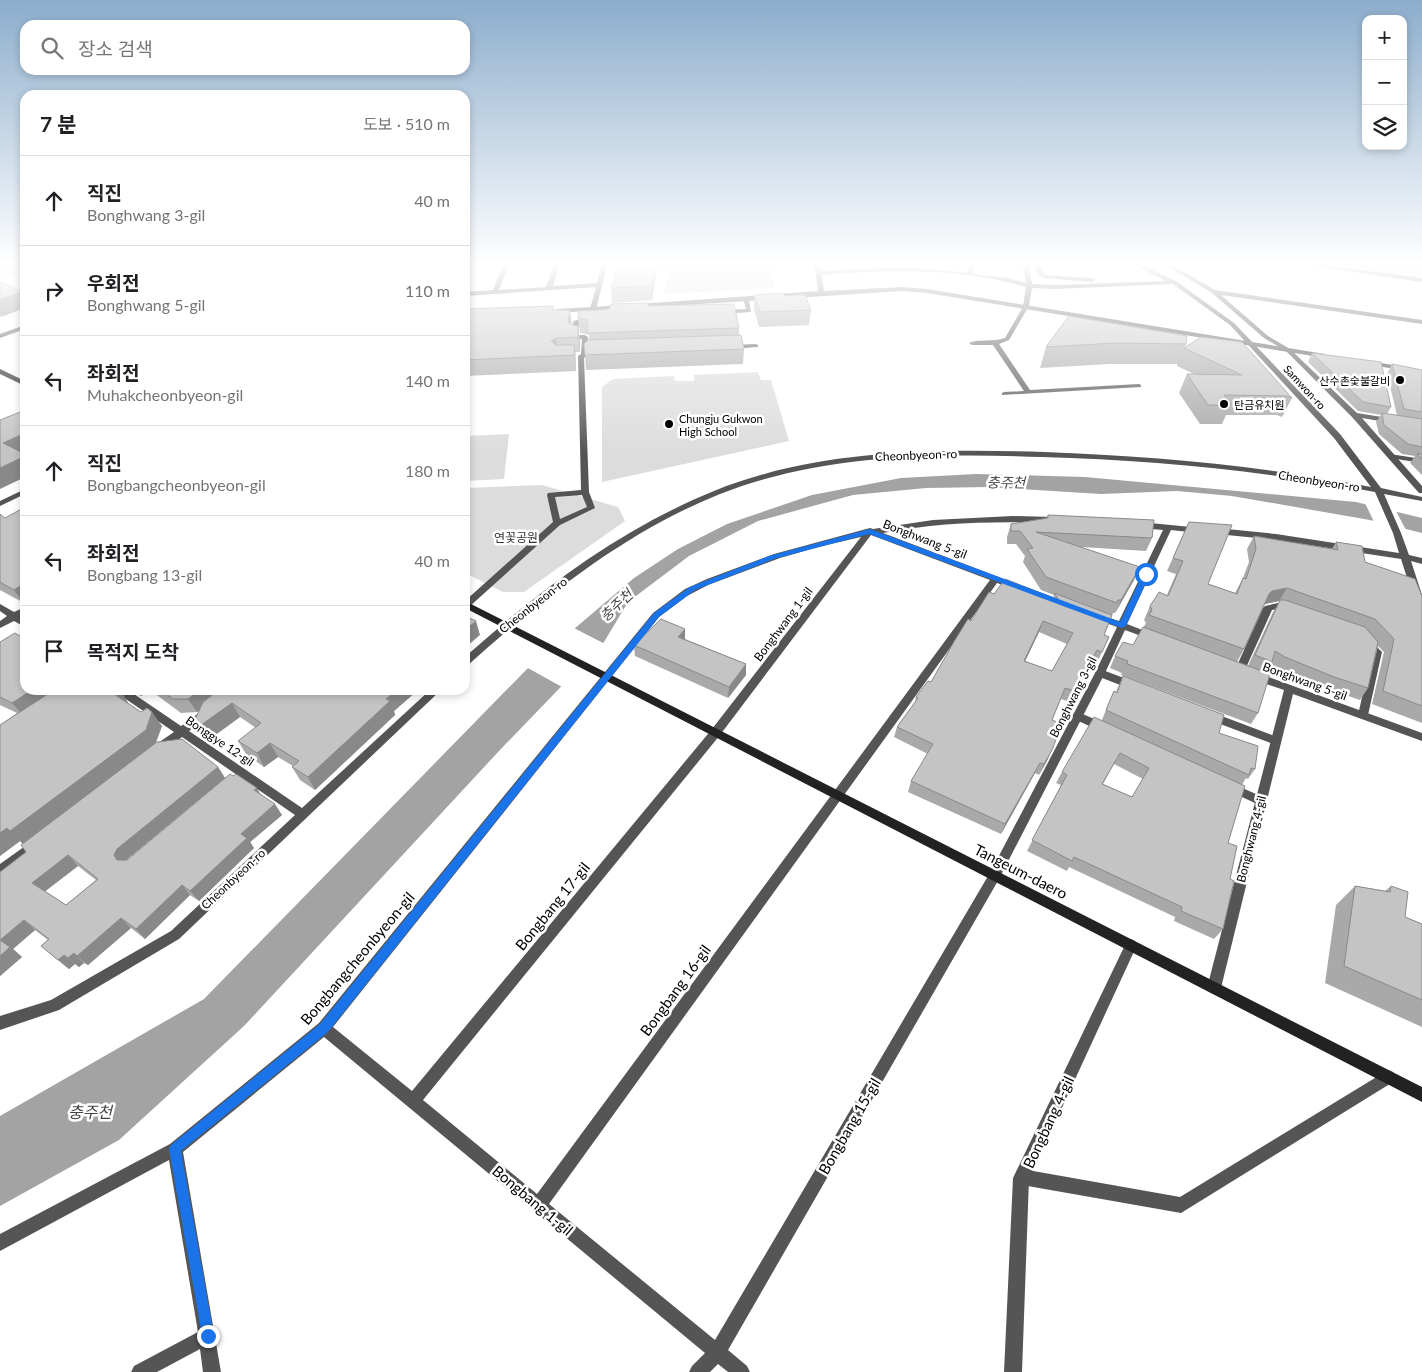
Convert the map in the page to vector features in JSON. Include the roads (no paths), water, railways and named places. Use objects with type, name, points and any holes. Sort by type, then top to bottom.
[{"type":"main road","points":[[0,371],[20,381]]},
{"type":"main road","points":[[470,607],[506,625]]},
{"type":"main road","name":"Tangeum-daero","points":[[506,625],[1422,1095]]},
{"type":"street","points":[[470,601],[557,523],[591,508],[585,492],[580,355],[585,338],[575,338],[576,326]]},
{"type":"street","points":[[972,343],[995,342],[1007,339],[1014,326]]},
{"type":"street","points":[[1149,326],[1334,358]]},
{"type":"street","name":"Samwon-ro","points":[[1234,326],[1336,436],[1378,490],[1406,557]]},
{"type":"street","points":[[1253,326],[1266,337],[1288,350],[1355,415],[1422,491]]},
{"type":"street","points":[[0,336],[20,328]]},
{"type":"street","points":[[995,342],[1028,392]]},
{"type":"street","points":[[718,348],[756,346]]},
{"type":"street","points":[[580,355],[595,352]]},
{"type":"street","points":[[1361,362],[1422,372]]},
{"type":"street","points":[[1380,365],[1382,374]]},
{"type":"street","points":[[1004,394],[1139,386]]},
{"type":"street","points":[[1391,412],[1393,422]]},
{"type":"street","points":[[1355,415],[1403,423]]},
{"type":"street","name":"Cheonbyeon-ro","points":[[470,658],[506,625],[573,574],[645,527],[717,492],[777,472],[833,460],[900,453],[979,452],[1145,459],[1243,469],[1422,498]]},
{"type":"street","points":[[1393,456],[1422,461]]},
{"type":"street","points":[[557,523],[551,496],[585,492]]},
{"type":"street","points":[[0,504],[20,494]]},
{"type":"street","name":"Bongbangcheonbyeon-gil","points":[[0,1243],[175,1149],[324,1028],[656,615],[692,588],[772,557],[870,531],[940,521],[1020,518],[1059,520]]},
{"type":"street","points":[[1128,524],[1276,537],[1422,561]]},
{"type":"street","name":"Bonghwang 3-gil","points":[[995,875],[1100,673],[1168,527]]},
{"type":"street","name":"Bonghwang 5-gil","points":[[870,531],[1022,589]]},
{"type":"street","name":"Bonghwang 1-gil","points":[[716,732],[870,531]]},
{"type":"street","points":[[1406,557],[1422,608]]},
{"type":"street","name":"Bongbang 16-gil","points":[[539,1205],[995,579]]},
{"type":"street","name":"Bonghwang 5-gil","points":[[1296,612],[1278,606],[1268,608],[1236,669],[1422,737]]},
{"type":"street","points":[[0,607],[20,620]]},
{"type":"street","points":[[1086,612],[1158,639]]},
{"type":"street","points":[[0,624],[20,613]]},
{"type":"street","points":[[1360,635],[1377,652],[1363,715]]},
{"type":"street","points":[[1100,673],[1146,691]]},
{"type":"street","name":"Bonghwang 4-gil","points":[[1214,988],[1289,689]]},
{"type":"street","name":"Bonggye 12-gil","points":[[129,695],[182,731],[238,776],[302,814]]},
{"type":"street","name":"Cheonbyeon-ro","points":[[0,1023],[54,1004],[175,934],[431,695]]},
{"type":"street","points":[[150,756],[213,708]]},
{"type":"street","points":[[1202,713],[1276,741]]},
{"type":"street","points":[[1078,716],[1113,732]]},
{"type":"street","name":"Bongbang 17-gil","points":[[413,1100],[716,732]]},
{"type":"street","points":[[1217,781],[1261,801]]},
{"type":"street","points":[[0,871],[47,834]]},
{"type":"street","name":"Bongbang 15-gil","points":[[698,1372],[717,1353],[995,875]]},
{"type":"street","name":"Bongbang 4-gil","points":[[1013,1372],[1022,1177],[1131,945]]},
{"type":"street","name":"Bongbang 1-gil","points":[[324,1028],[741,1372]]},
{"type":"street","points":[[1022,1177],[1181,1205],[1388,1077]]},
{"type":"street","points":[[175,1149],[208,1336],[212,1372]]},
{"type":"street","points":[[140,1372],[208,1336]]},
{"type":"water","name":"충주천","points":[[976,474],[1085,477],[1356,502],[1422,518],[1422,533],[1370,520],[1232,496],[1177,491],[1101,494],[989,487],[926,488],[853,495],[758,521],[689,556],[628,602],[604,642],[499,751],[244,1026],[119,1140],[0,1206],[0,1116],[204,999],[527,669],[634,578],[678,549],[727,524],[812,495],[901,478]]},
{"type":"place","name":"산수촌숯불갈비","points":[[1400,380]]},
{"type":"place","name":"탄금유치원","points":[[1224,404]]},
{"type":"place","name":"Chungju Gukwon High School","points":[[669,424]]},
{"type":"park label","name":"연꽃공원","points":[[516,537]]}]
